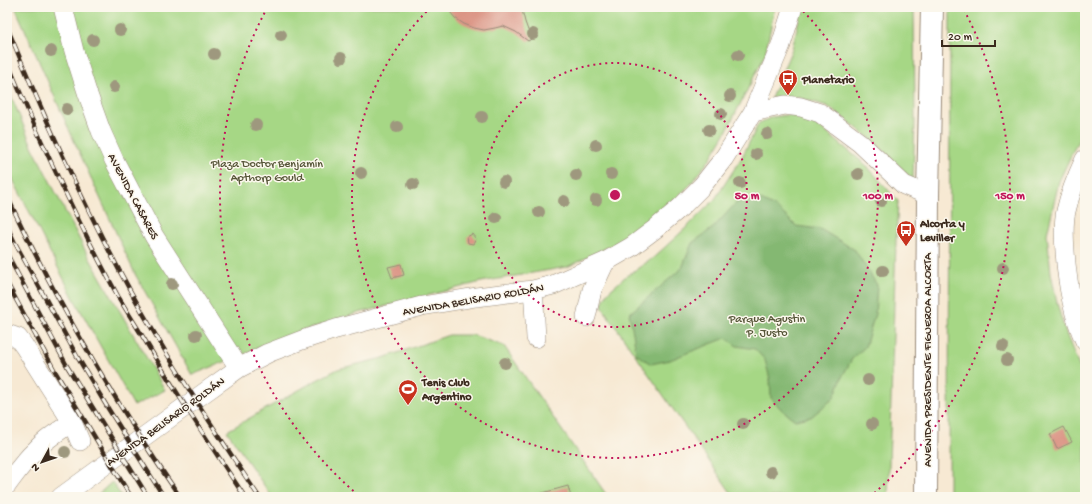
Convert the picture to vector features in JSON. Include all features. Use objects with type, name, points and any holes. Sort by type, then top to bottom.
[{"type":"main road","name":"AVENIDA PRESIDENTE FIGUEROA ALCORTA","points":[[926,497],[928,195],[932,7]]},
{"type":"street","name":"AVENIDA CASARES","points":[[63,7],[74,51],[87,92],[101,131],[114,160],[154,236],[239,368]]},
{"type":"street","name":"AVENIDA BELISARIO ROLDÁN","points":[[61,497],[239,368],[268,353],[302,340],[422,306],[476,297],[533,290],[553,285],[605,262],[631,247],[655,230],[702,186],[724,158],[753,112],[780,44],[792,7]]},
{"type":"street","points":[[753,112],[785,105],[801,107],[820,113],[860,143],[904,185],[928,195]]},
{"type":"street","points":[[1085,159],[1075,180],[1066,212],[1064,236],[1066,274],[1072,305],[1080,331],[1085,341]]},
{"type":"street","points":[[586,317],[592,290],[605,262]]},
{"type":"street","points":[[533,290],[536,338]]},
{"type":"street","points":[[7,334],[18,338],[24,346],[72,422],[80,441]]},
{"type":"street","points":[[7,485],[35,450],[72,422]]},
{"type":"green space","name":"Plaza Doctor Benjamín Apthorp Gould","points":[[15,7],[775,7],[765,55],[726,132],[710,159],[691,184],[663,211],[633,235],[567,267],[481,282],[355,314],[299,332],[192,375],[135,274]]},
{"type":"green space","points":[[802,7],[914,7],[915,120],[913,180],[879,146],[827,106],[797,97],[771,98],[792,49]]},
{"type":"green space","points":[[950,7],[1085,7],[1085,126],[1059,181],[1047,234],[1051,273],[1057,303],[1064,328],[1085,378],[1085,497],[949,497]]},
{"type":"green space","points":[[7,86],[32,146],[86,252],[165,390],[134,406],[73,297],[7,168]]},
{"type":"green space","name":"Parque Agustin P. Justo","points":[[789,115],[815,123],[866,165],[898,201],[888,497],[734,497],[602,307],[603,301],[608,292],[625,277],[653,258],[715,199],[742,157],[759,123],[772,117]]},
{"type":"green space","points":[[757,198],[777,208],[796,226],[820,229],[855,250],[877,285],[875,314],[865,347],[852,359],[842,377],[834,398],[811,417],[795,420],[782,410],[771,398],[770,379],[765,360],[755,349],[737,346],[726,338],[670,360],[651,364],[636,354],[629,314],[682,268],[692,243],[713,228],[736,203]]},
{"type":"green space","name":"Tenis Club Argentino","points":[[449,335],[473,335],[504,346],[608,497],[272,497],[227,431],[338,369],[383,358]]},
{"type":"green space","points":[[112,482],[122,497],[95,497]]},
{"type":"building","points":[[446,7],[524,7],[522,10],[525,22],[529,33],[533,38],[528,41],[516,32],[503,26],[484,30],[474,28],[455,18]]},
{"type":"building","points":[[472,234],[476,239],[473,244],[468,243],[467,237]]},
{"type":"building","points":[[401,264],[404,275],[392,278],[388,267]]},
{"type":"building","points":[[1064,427],[1072,442],[1057,449],[1050,434]]},
{"type":"building","points":[[568,486],[571,497],[540,497],[539,494]]},
{"type":"railway","points":[[7,27],[65,161],[131,292],[177,370],[259,497]]},
{"type":"railway","points":[[7,61],[60,181],[88,240],[119,298],[182,401],[245,497]]},
{"type":"railway","points":[[7,196],[46,275],[78,334],[122,408],[180,497]]},
{"type":"railway","points":[[7,226],[78,358],[164,497]]},
{"type":"railway","points":[[7,254],[67,366],[148,497]]},
{"type":"railway","points":[[7,283],[56,373],[131,497]]},
{"type":"place","name":"Planetario","points":[[788,96]]},
{"type":"place","name":"Alcorta y Leviller","points":[[906,247]]},
{"type":"place","name":"Tenis Club Argentino","points":[[408,406]]}]
